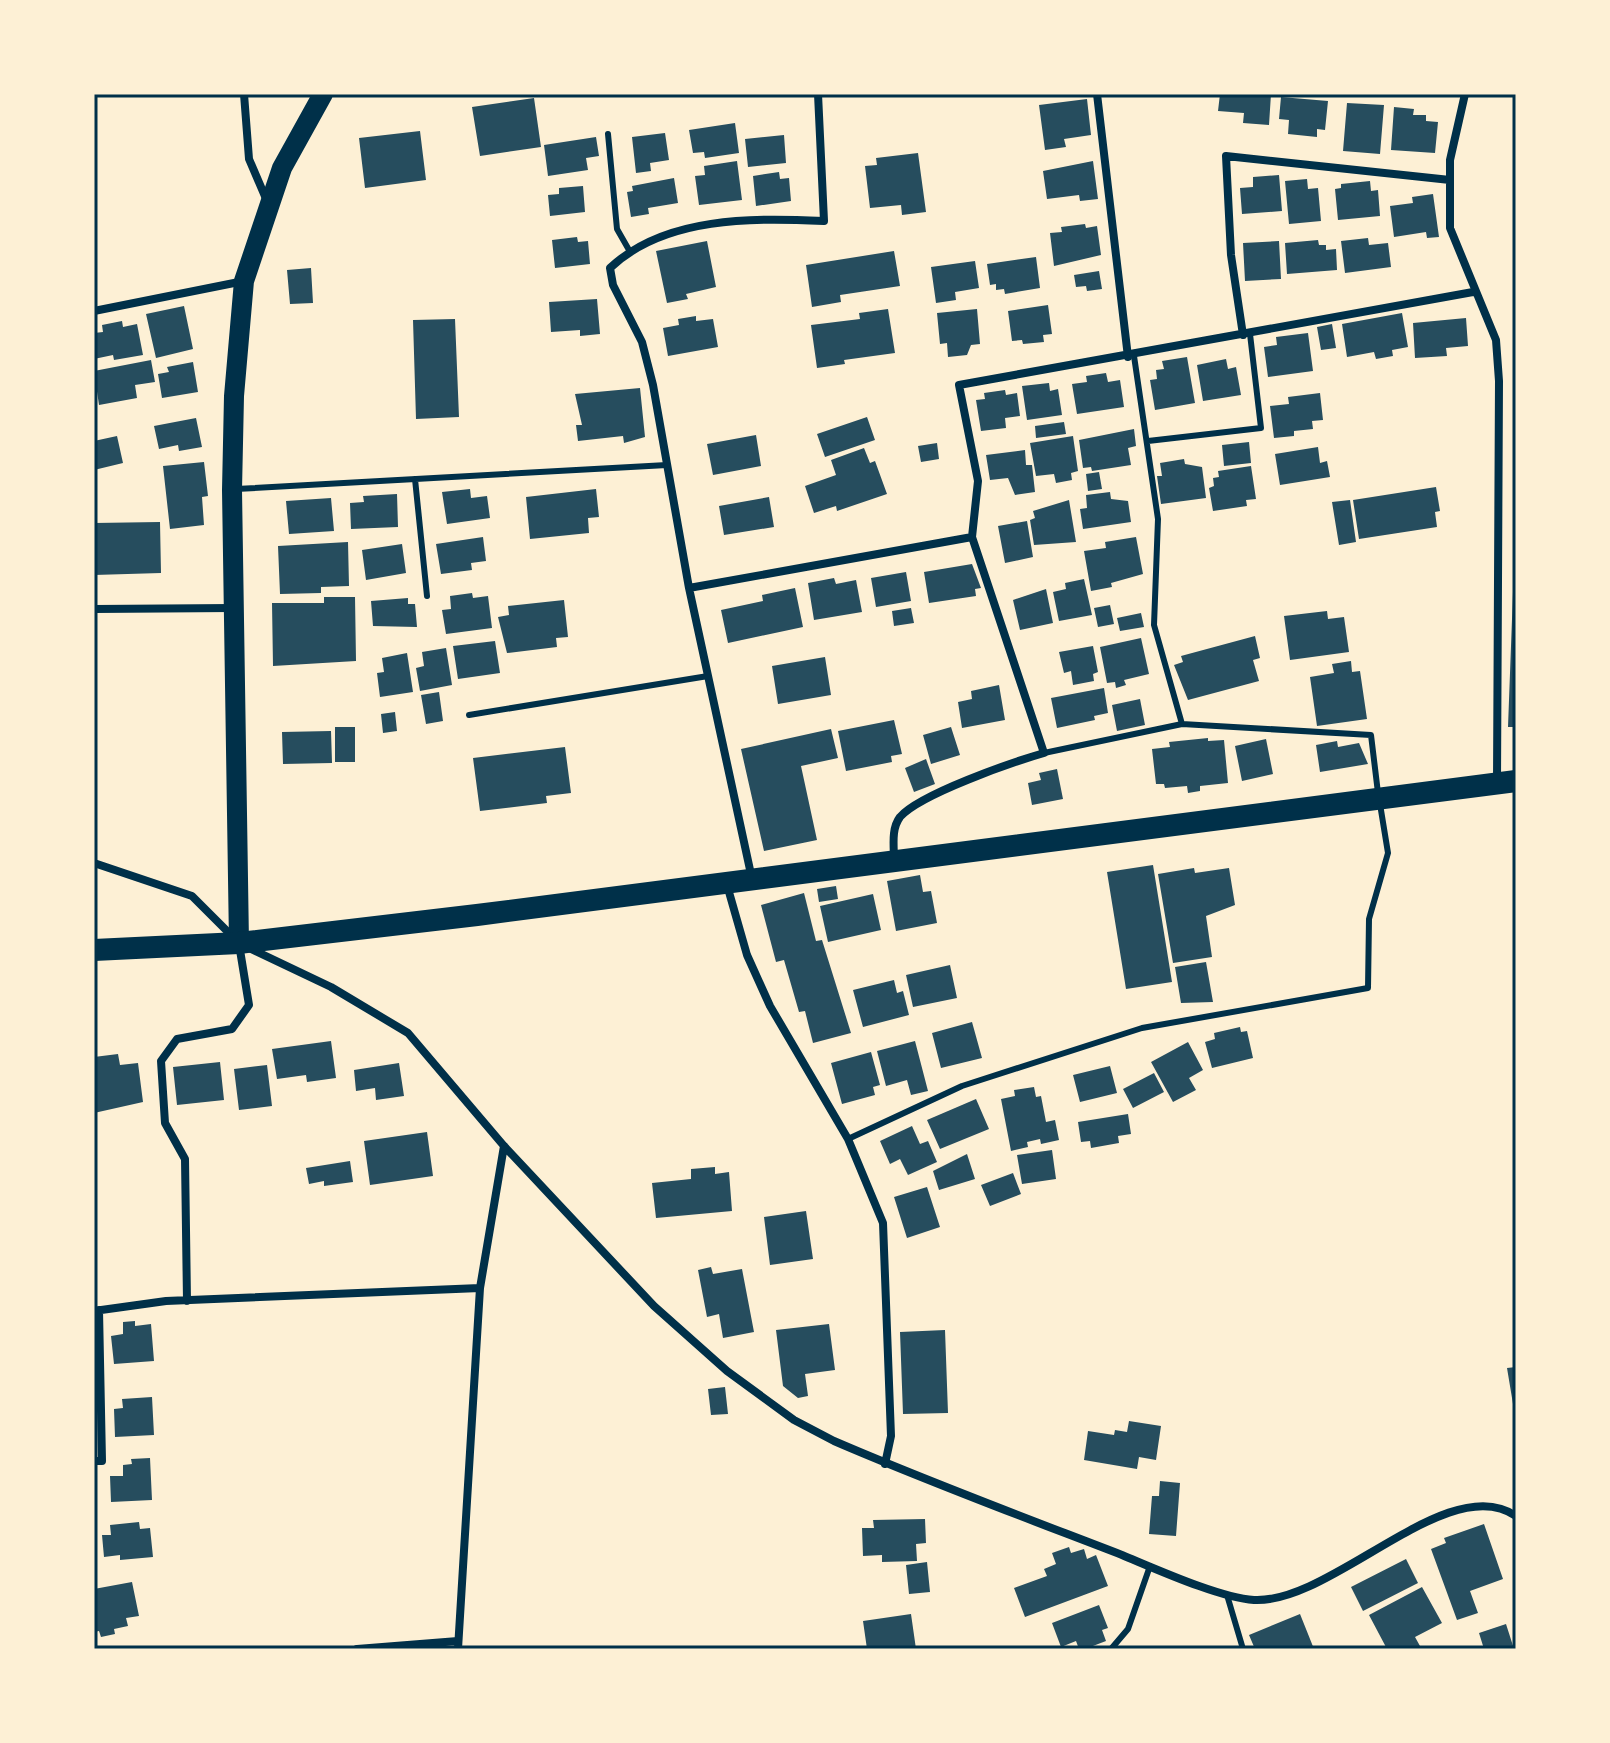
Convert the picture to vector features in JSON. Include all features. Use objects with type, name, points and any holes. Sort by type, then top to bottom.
[{"type":"highway","points":[[94,950],[239,943],[727,884],[1379,797],[1506,783]]},
{"type":"main road","points":[[239,943],[232,490],[234,396],[244,281],[282,168],[323,94]]},
{"type":"street","points":[[244,94],[249,159],[269,207]]},
{"type":"street","points":[[752,880],[689,588],[642,342],[613,285],[610,268],[629,250],[648,241],[715,223],[763,219],[824,221],[818,94]]},
{"type":"street","points":[[1097,94],[1131,356]]},
{"type":"street","points":[[1465,94],[1450,160],[1450,228],[1473,292],[1485,309],[1496,340],[1506,783]]},
{"type":"street","points":[[1246,335],[1231,255],[1226,156],[1450,180]]},
{"type":"street","points":[[94,311],[244,281]]},
{"type":"street","points":[[894,860],[893,831],[901,817],[933,797],[1044,753],[972,537],[978,481],[959,385],[1473,292]]},
{"type":"street","points":[[689,588],[972,537]]},
{"type":"street","points":[[94,609],[233,608]]},
{"type":"street","points":[[94,863],[192,896],[239,943],[331,987],[408,1033],[504,1146],[654,1306],[727,1371],[794,1420],[885,1464],[1150,1566],[1255,1600],[1313,1586],[1446,1513],[1477,1506],[1508,1511],[1516,1516]]},
{"type":"street","points":[[727,884],[747,955],[770,1006],[848,1139],[883,1223],[891,1436],[885,1464]]},
{"type":"street","points":[[187,1301],[185,1159],[165,1123],[161,1061],[177,1039],[232,1029],[249,1005],[239,943]]},
{"type":"street","points":[[357,1649],[458,1645],[480,1288],[504,1146]]},
{"type":"street","points":[[94,1461],[102,1461],[96,1311],[187,1301],[480,1288]]},
{"type":"lane","points":[[608,134],[617,229],[629,250]]},
{"type":"lane","points":[[1148,441],[1261,428],[1246,335]]},
{"type":"lane","points":[[1131,356],[1148,441],[1158,519],[1154,625],[1182,724]]},
{"type":"lane","points":[[232,490],[667,465]]},
{"type":"lane","points":[[415,479],[427,596]]},
{"type":"lane","points":[[469,715],[708,676]]},
{"type":"lane","points":[[848,1139],[962,1086],[1142,1028],[1368,988],[1369,919],[1388,853],[1371,735],[1182,724],[1044,753]]},
{"type":"lane","points":[[1111,1649],[1128,1629],[1150,1566]]},
{"type":"lane","points":[[1227,1593],[1243,1649]]},
{"type":"building","points":[[1220,94],[1271,94],[1269,125],[1243,123],[1244,113],[1218,111]]},
{"type":"building","points":[[1281,97],[1328,101],[1325,130],[1317,129],[1317,137],[1288,134],[1289,120],[1279,119]]},
{"type":"building","points":[[534,98],[541,147],[480,156],[472,107]]},
{"type":"building","points":[[1087,99],[1091,135],[1064,139],[1066,147],[1045,150],[1039,105]]},
{"type":"building","points":[[1347,103],[1384,105],[1380,154],[1343,151]]},
{"type":"building","points":[[1394,107],[1414,109],[1413,115],[1426,115],[1426,121],[1438,122],[1435,153],[1391,150]]},
{"type":"building","points":[[735,123],[739,153],[705,158],[704,152],[693,153],[689,130]]},
{"type":"building","points":[[420,131],[426,180],[365,188],[359,138]]},
{"type":"building","points":[[665,133],[669,160],[650,163],[651,171],[636,173],[632,137]]},
{"type":"building","points":[[784,135],[786,163],[748,167],[745,139]]},
{"type":"building","points":[[596,137],[599,156],[586,158],[588,170],[548,176],[544,145]]},
{"type":"building","points":[[918,153],[926,212],[902,215],[901,205],[870,208],[865,166],[877,165],[876,158]]},
{"type":"building","points":[[737,161],[742,200],[699,205],[695,176],[705,175],[704,166]]},
{"type":"building","points":[[1093,161],[1098,199],[1080,201],[1079,195],[1047,199],[1043,171]]},
{"type":"building","points":[[779,172],[780,179],[789,178],[791,201],[756,206],[753,176]]},
{"type":"building","points":[[1279,175],[1282,211],[1242,214],[1240,188],[1253,187],[1253,177]]},
{"type":"building","points":[[674,178],[678,203],[648,208],[649,214],[631,217],[627,192],[633,191],[632,186]]},
{"type":"building","points":[[1307,179],[1308,189],[1318,188],[1321,221],[1289,224],[1285,181]]},
{"type":"building","points":[[1370,181],[1371,191],[1378,190],[1380,216],[1338,220],[1335,189],[1341,188],[1341,184]]},
{"type":"building","points":[[583,186],[585,212],[550,216],[548,195],[559,194],[559,188]]},
{"type":"building","points":[[1433,194],[1439,237],[1427,238],[1426,232],[1394,237],[1390,206],[1413,203],[1412,197]]},
{"type":"building","points":[[1085,224],[1086,228],[1097,226],[1101,255],[1054,266],[1050,233],[1062,232],[1061,227]]},
{"type":"building","points":[[577,237],[578,242],[588,241],[590,264],[555,268],[552,240]]},
{"type":"building","points":[[1368,238],[1369,245],[1388,243],[1391,267],[1345,273],[1341,241]]},
{"type":"building","points":[[1318,240],[1319,245],[1326,245],[1326,250],[1336,249],[1337,270],[1287,274],[1285,243]]},
{"type":"building","points":[[707,241],[716,287],[686,294],[688,299],[667,303],[656,251]]},
{"type":"building","points":[[1279,241],[1281,279],[1245,281],[1243,243]]},
{"type":"building","points":[[894,251],[900,286],[840,295],[841,302],[812,307],[806,265]]},
{"type":"building","points":[[1036,257],[1040,288],[1005,294],[1004,289],[996,290],[996,284],[990,285],[987,264]]},
{"type":"building","points":[[975,261],[979,288],[955,292],[956,300],[936,303],[931,267]]},
{"type":"building","points":[[311,268],[313,303],[290,304],[287,270]]},
{"type":"building","points":[[1099,271],[1102,289],[1087,291],[1086,286],[1076,287],[1074,275]]},
{"type":"building","points":[[597,299],[600,334],[580,336],[580,330],[551,332],[549,302]]},
{"type":"building","points":[[1048,305],[1052,334],[1043,335],[1044,342],[1023,344],[1022,340],[1012,341],[1008,311]]},
{"type":"building","points":[[184,306],[193,349],[156,358],[146,314]]},
{"type":"building","points":[[888,309],[895,353],[844,360],[845,364],[817,368],[811,325],[860,319],[859,313]]},
{"type":"building","points":[[977,309],[980,344],[971,345],[967,355],[948,357],[947,343],[940,344],[937,313]]},
{"type":"building","points":[[1402,313],[1408,347],[1392,350],[1393,356],[1376,359],[1374,352],[1347,357],[1342,324]]},
{"type":"building","points":[[696,316],[696,321],[713,319],[718,347],[668,356],[663,328],[679,325],[678,319]]},
{"type":"building","points":[[1466,318],[1468,346],[1446,348],[1447,356],[1415,358],[1413,323]]},
{"type":"building","points":[[455,319],[459,417],[416,419],[413,320]]},
{"type":"building","points":[[122,321],[123,327],[137,324],[143,355],[114,360],[113,355],[94,359],[94,333],[103,332],[102,325]]},
{"type":"building","points":[[1332,324],[1336,348],[1321,350],[1317,327]]},
{"type":"building","points":[[1308,333],[1313,371],[1268,377],[1264,347],[1277,345],[1276,337]]},
{"type":"building","points":[[1187,357],[1195,403],[1155,410],[1150,380],[1157,379],[1156,370],[1164,369],[1162,361]]},
{"type":"building","points":[[1226,359],[1228,369],[1236,367],[1241,395],[1203,401],[1197,365]]},
{"type":"building","points":[[151,360],[155,382],[135,385],[137,398],[99,405],[94,371]]},
{"type":"building","points":[[193,362],[198,392],[162,398],[158,374],[169,372],[167,367]]},
{"type":"building","points":[[1106,373],[1108,382],[1120,380],[1124,407],[1077,414],[1072,384],[1087,382],[1086,376]]},
{"type":"building","points":[[1049,383],[1050,391],[1058,389],[1062,415],[1027,420],[1022,386]]},
{"type":"building","points":[[640,388],[645,437],[624,443],[623,436],[578,441],[576,425],[582,425],[575,394]]},
{"type":"building","points":[[1005,390],[1006,395],[1017,393],[1020,416],[1005,418],[1006,428],[981,431],[976,400],[985,399],[984,393]]},
{"type":"building","points":[[1320,393],[1323,420],[1312,421],[1313,429],[1294,431],[1294,436],[1274,438],[1270,406],[1289,404],[1288,397]]},
{"type":"building","points":[[867,417],[875,440],[825,457],[817,434]]},
{"type":"building","points":[[196,418],[202,447],[179,451],[178,445],[159,449],[154,426]]},
{"type":"building","points":[[1064,422],[1066,434],[1036,438],[1035,426]]},
{"type":"building","points":[[1134,429],[1136,446],[1128,448],[1131,465],[1092,471],[1091,467],[1083,468],[1079,440]]},
{"type":"building","points":[[756,435],[761,466],[713,475],[707,444]]},
{"type":"building","points":[[117,436],[123,463],[94,470],[94,441]]},
{"type":"building","points":[[1073,436],[1078,471],[1071,473],[1072,480],[1056,483],[1054,474],[1036,476],[1030,443]]},
{"type":"building","points":[[1249,442],[1251,463],[1224,466],[1222,445]]},
{"type":"building","points":[[937,443],[939,459],[921,462],[918,446]]},
{"type":"building","points":[[1318,447],[1320,463],[1327,461],[1330,477],[1280,485],[1275,454]]},
{"type":"building","points":[[864,448],[870,463],[875,461],[887,494],[837,511],[836,506],[814,513],[805,486],[836,475],[831,460]]},
{"type":"building","points":[[1025,450],[1026,465],[1032,465],[1035,492],[1015,495],[1008,478],[990,480],[986,455]]},
{"type":"building","points":[[1184,459],[1185,464],[1202,467],[1206,498],[1161,504],[1157,476],[1162,476],[1160,463]]},
{"type":"building","points":[[204,462],[208,496],[202,497],[204,525],[170,529],[163,466]]},
{"type":"building","points":[[1251,466],[1256,499],[1246,500],[1247,506],[1213,511],[1209,488],[1214,486],[1213,478],[1219,477],[1218,471]]},
{"type":"building","points":[[1099,472],[1102,489],[1088,491],[1086,474]]},
{"type":"building","points":[[1436,487],[1440,511],[1435,512],[1437,527],[1359,539],[1353,500]]},
{"type":"building","points":[[470,489],[471,498],[487,496],[490,518],[447,524],[442,492]]},
{"type":"building","points":[[596,489],[599,517],[588,518],[589,533],[530,539],[526,497]]},
{"type":"building","points":[[1110,492],[1111,499],[1128,501],[1131,522],[1083,529],[1080,509],[1087,508],[1086,495]]},
{"type":"building","points":[[397,494],[398,527],[351,529],[350,503],[364,502],[363,496]]},
{"type":"building","points":[[769,497],[774,527],[724,535],[719,506]]},
{"type":"building","points":[[331,498],[334,531],[289,534],[286,501]]},
{"type":"building","points":[[1069,500],[1076,542],[1034,545],[1030,520],[1035,518],[1033,511]]},
{"type":"building","points":[[1350,500],[1356,542],[1339,545],[1332,502]]},
{"type":"building","points":[[1027,521],[1033,557],[1005,563],[998,526]]},
{"type":"building","points":[[160,522],[161,573],[94,575],[94,523]]},
{"type":"building","points":[[483,537],[486,561],[471,563],[472,570],[441,574],[436,544]]},
{"type":"building","points":[[1136,537],[1143,574],[1111,583],[1112,587],[1091,591],[1084,551],[1106,548],[1105,542]]},
{"type":"building","points":[[348,542],[349,586],[321,587],[321,593],[280,594],[278,546]]},
{"type":"building","points":[[402,544],[406,573],[366,580],[362,550]]},
{"type":"building","points":[[972,564],[981,588],[975,589],[976,596],[929,603],[924,572]]},
{"type":"building","points":[[906,572],[911,601],[876,607],[871,578]]},
{"type":"building","points":[[834,578],[836,584],[856,580],[862,612],[814,620],[808,583]]},
{"type":"building","points":[[1084,579],[1092,615],[1059,621],[1053,592],[1066,589],[1065,583]]},
{"type":"building","points":[[795,588],[803,627],[728,643],[721,610],[763,601],[762,595]]},
{"type":"building","points":[[1046,589],[1053,623],[1020,630],[1013,600]]},
{"type":"building","points":[[1513,592],[1516,592],[1516,727],[1508,727]]},
{"type":"building","points":[[472,593],[473,598],[488,596],[492,628],[446,634],[442,610],[451,609],[450,596]]},
{"type":"building","points":[[324,597],[355,597],[356,661],[273,666],[272,603],[324,603]]},
{"type":"building","points":[[408,598],[408,604],[415,604],[417,627],[373,626],[371,601]]},
{"type":"building","points":[[564,600],[568,637],[556,638],[557,647],[507,653],[498,617],[509,615],[508,606]]},
{"type":"building","points":[[1110,605],[1114,624],[1098,627],[1094,608]]},
{"type":"building","points":[[911,608],[914,623],[894,626],[892,611]]},
{"type":"building","points":[[1327,611],[1328,619],[1344,617],[1349,652],[1290,660],[1284,616]]},
{"type":"building","points":[[1141,613],[1144,627],[1120,631],[1117,618]]},
{"type":"building","points":[[1255,636],[1260,658],[1253,660],[1259,681],[1188,700],[1174,665],[1183,662],[1181,656]]},
{"type":"building","points":[[1141,638],[1149,674],[1124,680],[1126,685],[1116,688],[1115,682],[1107,683],[1100,647]]},
{"type":"building","points":[[495,641],[500,673],[458,679],[453,646]]},
{"type":"building","points":[[1093,646],[1098,672],[1093,674],[1094,681],[1073,685],[1071,671],[1064,673],[1059,652]]},
{"type":"building","points":[[446,648],[452,685],[420,691],[416,668],[424,666],[422,652]]},
{"type":"building","points":[[407,653],[413,692],[380,697],[377,673],[384,672],[382,658]]},
{"type":"building","points":[[825,657],[831,695],[778,704],[772,666]]},
{"type":"building","points":[[1351,661],[1352,672],[1360,671],[1367,719],[1317,726],[1310,677],[1334,673],[1332,664]]},
{"type":"building","points":[[999,685],[1005,720],[962,728],[958,702],[972,699],[971,691]]},
{"type":"building","points":[[1104,688],[1108,713],[1094,716],[1095,720],[1057,728],[1051,698]]},
{"type":"building","points":[[439,692],[443,721],[426,724],[421,695]]},
{"type":"building","points":[[1140,699],[1145,725],[1117,731],[1112,705]]},
{"type":"building","points":[[395,712],[397,731],[383,733],[381,714]]},
{"type":"building","points":[[894,720],[902,754],[891,756],[892,762],[846,771],[838,731]]},
{"type":"building","points":[[335,727],[355,727],[355,762],[335,762]]},
{"type":"building","points":[[951,727],[960,755],[931,764],[923,735]]},
{"type":"building","points":[[831,729],[838,758],[801,766],[817,840],[764,851],[741,749]]},
{"type":"building","points":[[331,731],[332,763],[283,764],[282,732]]},
{"type":"building","points":[[1208,738],[1208,741],[1224,740],[1228,783],[1200,786],[1200,791],[1188,793],[1187,786],[1165,788],[1164,784],[1156,784],[1152,749],[1170,747],[1169,742]]},
{"type":"building","points":[[1266,739],[1273,774],[1242,781],[1235,746]]},
{"type":"building","points":[[1337,741],[1338,747],[1359,743],[1368,764],[1320,772],[1316,745]]},
{"type":"building","points":[[565,747],[571,793],[546,796],[547,803],[480,811],[473,758]]},
{"type":"building","points":[[926,759],[935,784],[914,792],[905,768]]},
{"type":"building","points":[[1057,769],[1063,799],[1032,805],[1028,783],[1041,780],[1039,773]]},
{"type":"building","points":[[1153,865],[1172,982],[1126,989],[1107,872]]},
{"type":"building","points":[[1194,868],[1195,873],[1229,868],[1235,905],[1206,916],[1212,957],[1173,963],[1158,874]]},
{"type":"building","points":[[920,875],[923,892],[931,891],[937,923],[896,931],[887,881]]},
{"type":"building","points":[[836,886],[838,899],[819,902],[817,889]]},
{"type":"building","points":[[804,893],[816,941],[822,940],[851,1033],[813,1043],[805,1011],[799,1012],[784,960],[776,962],[761,905]]},
{"type":"building","points":[[873,894],[881,930],[828,942],[820,906]]},
{"type":"building","points":[[1206,962],[1213,1002],[1181,1003],[1175,967]]},
{"type":"building","points":[[950,965],[957,998],[913,1007],[906,975]]},
{"type":"building","points":[[894,980],[897,993],[903,991],[909,1015],[863,1027],[853,990]]},
{"type":"building","points":[[972,1022],[982,1058],[941,1068],[932,1033]]},
{"type":"building","points":[[1240,1027],[1241,1032],[1247,1031],[1253,1058],[1212,1068],[1205,1042],[1215,1039],[1214,1033]]},
{"type":"building","points":[[331,1041],[336,1078],[307,1082],[306,1075],[277,1079],[272,1049]]},
{"type":"building","points":[[915,1041],[928,1091],[911,1095],[907,1080],[886,1086],[877,1051]]},
{"type":"building","points":[[1188,1042],[1203,1070],[1189,1078],[1196,1090],[1173,1102],[1151,1062]]},
{"type":"building","points":[[871,1052],[880,1085],[873,1087],[875,1095],[842,1104],[831,1063]]},
{"type":"building","points":[[118,1054],[120,1065],[138,1063],[143,1102],[94,1113],[94,1057]]},
{"type":"building","points":[[220,1062],[224,1100],[177,1105],[173,1067]]},
{"type":"building","points":[[399,1063],[404,1096],[376,1100],[375,1088],[356,1091],[354,1070]]},
{"type":"building","points":[[267,1065],[272,1106],[239,1110],[234,1069]]},
{"type":"building","points":[[1110,1066],[1117,1093],[1080,1102],[1073,1075]]},
{"type":"building","points":[[1154,1073],[1164,1092],[1133,1108],[1123,1089]]},
{"type":"building","points":[[1034,1087],[1036,1097],[1041,1096],[1046,1122],[1055,1120],[1059,1140],[1041,1144],[1040,1139],[1027,1142],[1028,1147],[1011,1151],[1001,1099],[1015,1096],[1014,1090]]},
{"type":"building","points":[[976,1099],[989,1129],[940,1149],[927,1120]]},
{"type":"building","points":[[1128,1114],[1131,1134],[1118,1136],[1119,1143],[1091,1148],[1090,1141],[1081,1142],[1078,1122]]},
{"type":"building","points":[[912,1126],[920,1144],[928,1141],[937,1162],[908,1175],[900,1159],[890,1164],[880,1141]]},
{"type":"building","points":[[427,1132],[433,1176],[370,1185],[364,1141]]},
{"type":"building","points":[[1052,1150],[1056,1179],[1022,1184],[1017,1155]]},
{"type":"building","points":[[967,1154],[975,1179],[939,1190],[933,1171]]},
{"type":"building","points":[[350,1161],[353,1182],[324,1186],[324,1181],[309,1184],[306,1168]]},
{"type":"building","points":[[715,1167],[715,1174],[729,1172],[732,1211],[656,1218],[652,1183],[691,1179],[691,1169]]},
{"type":"building","points":[[1013,1173],[1021,1194],[990,1206],[981,1185]]},
{"type":"building","points":[[927,1187],[940,1227],[907,1238],[894,1197]]},
{"type":"building","points":[[806,1211],[813,1259],[770,1265],[764,1217]]},
{"type":"building","points":[[711,1267],[713,1274],[742,1269],[754,1332],[723,1338],[719,1314],[707,1317],[698,1270]]},
{"type":"building","points":[[135,1321],[135,1326],[151,1324],[154,1361],[114,1364],[111,1336],[123,1334],[123,1322]]},
{"type":"building","points":[[829,1324],[835,1370],[805,1374],[808,1396],[798,1398],[783,1386],[776,1330]]},
{"type":"building","points":[[945,1330],[948,1413],[903,1414],[900,1332]]},
{"type":"building","points":[[1516,1367],[1516,1403],[1513,1404],[1507,1368]]},
{"type":"building","points":[[725,1387],[728,1414],[711,1415],[708,1389]]},
{"type":"building","points":[[152,1397],[154,1435],[115,1437],[114,1409],[123,1408],[122,1399]]},
{"type":"building","points":[[1129,1421],[1161,1426],[1156,1460],[1139,1457],[1137,1469],[1084,1460],[1088,1431],[1114,1435],[1115,1430],[1127,1432]]},
{"type":"building","points":[[150,1458],[152,1500],[111,1502],[110,1476],[123,1476],[123,1465],[132,1464],[131,1459]]},
{"type":"building","points":[[1160,1481],[1180,1483],[1176,1536],[1149,1534],[1152,1496],[1159,1496]]},
{"type":"building","points":[[925,1519],[926,1543],[916,1544],[917,1561],[882,1562],[882,1555],[863,1556],[862,1528],[874,1528],[873,1520]]},
{"type":"building","points":[[139,1522],[140,1529],[150,1528],[153,1557],[120,1560],[120,1555],[104,1557],[102,1535],[111,1535],[110,1525]]},
{"type":"building","points":[[1484,1524],[1503,1579],[1470,1591],[1478,1613],[1457,1620],[1431,1549],[1446,1543],[1444,1538]]},
{"type":"building","points":[[1069,1547],[1071,1553],[1084,1549],[1087,1559],[1096,1555],[1108,1586],[1025,1617],[1014,1588],[1047,1576],[1044,1569],[1056,1564],[1052,1553]]},
{"type":"building","points":[[1406,1559],[1418,1583],[1363,1611],[1351,1587]]},
{"type":"building","points":[[927,1562],[930,1592],[909,1594],[906,1565]]},
{"type":"building","points":[[132,1582],[139,1616],[126,1618],[128,1626],[114,1629],[115,1634],[101,1637],[99,1631],[94,1632],[94,1589]]},
{"type":"building","points":[[1422,1587],[1442,1623],[1415,1637],[1420,1646],[1415,1649],[1387,1649],[1369,1615]]},
{"type":"building","points":[[1099,1605],[1108,1628],[1102,1630],[1106,1641],[1085,1649],[1079,1649],[1076,1641],[1061,1647],[1052,1623]]},
{"type":"building","points":[[911,1614],[916,1649],[867,1649],[863,1621]]},
{"type":"building","points":[[1300,1614],[1314,1649],[1255,1649],[1249,1635]]},
{"type":"building","points":[[1506,1624],[1514,1649],[1484,1649],[1479,1633]]}]
